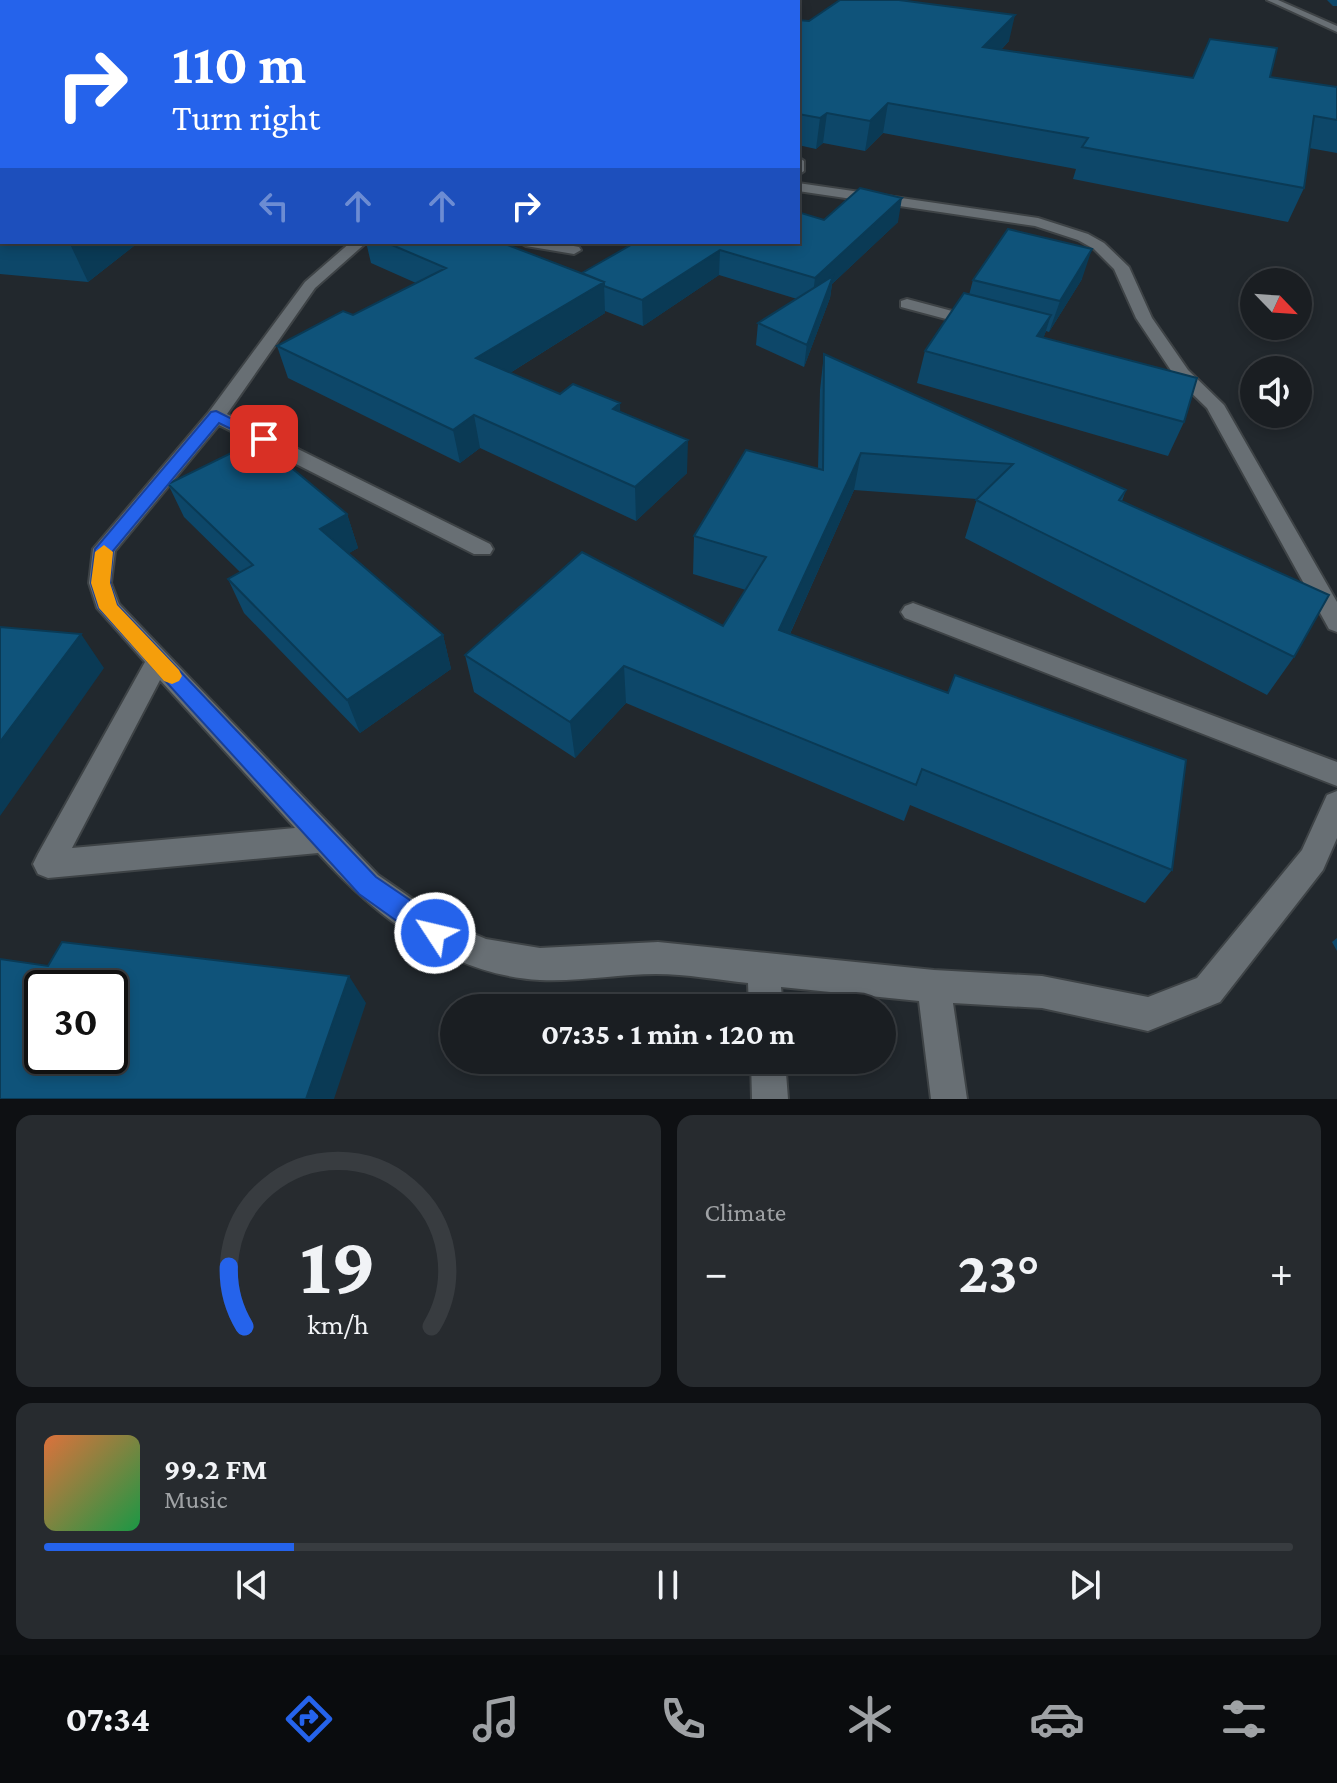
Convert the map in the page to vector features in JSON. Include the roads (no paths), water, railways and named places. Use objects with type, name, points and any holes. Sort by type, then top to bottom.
[{"type":"street","points":[[1271,0],[1337,29]]},
{"type":"street","points":[[800,187],[1038,222],[1083,237],[1099,246],[1121,267],[1144,318],[1182,374],[1215,405],[1337,623]]},
{"type":"street","points":[[358,244],[310,285],[216,416],[104,549],[100,583],[109,608],[367,885],[435,933],[485,955],[540,964],[658,958],[934,986],[1042,992],[1148,1014],[1208,990],[1313,860],[1337,804]]},
{"type":"street","points":[[538,244],[574,250]]},
{"type":"street","points":[[907,304],[998,327]]},
{"type":"street","points":[[1160,368],[1182,374]]},
{"type":"street","points":[[216,416],[482,549]]},
{"type":"street","points":[[913,612],[1337,774]]},
{"type":"street","points":[[158,661],[48,864],[325,839]]},
{"type":"street","points":[[763,969],[765,994]]},
{"type":"street","points":[[934,986],[949,1099]]},
{"type":"street","points":[[769,1074],[770,1099]]}]
